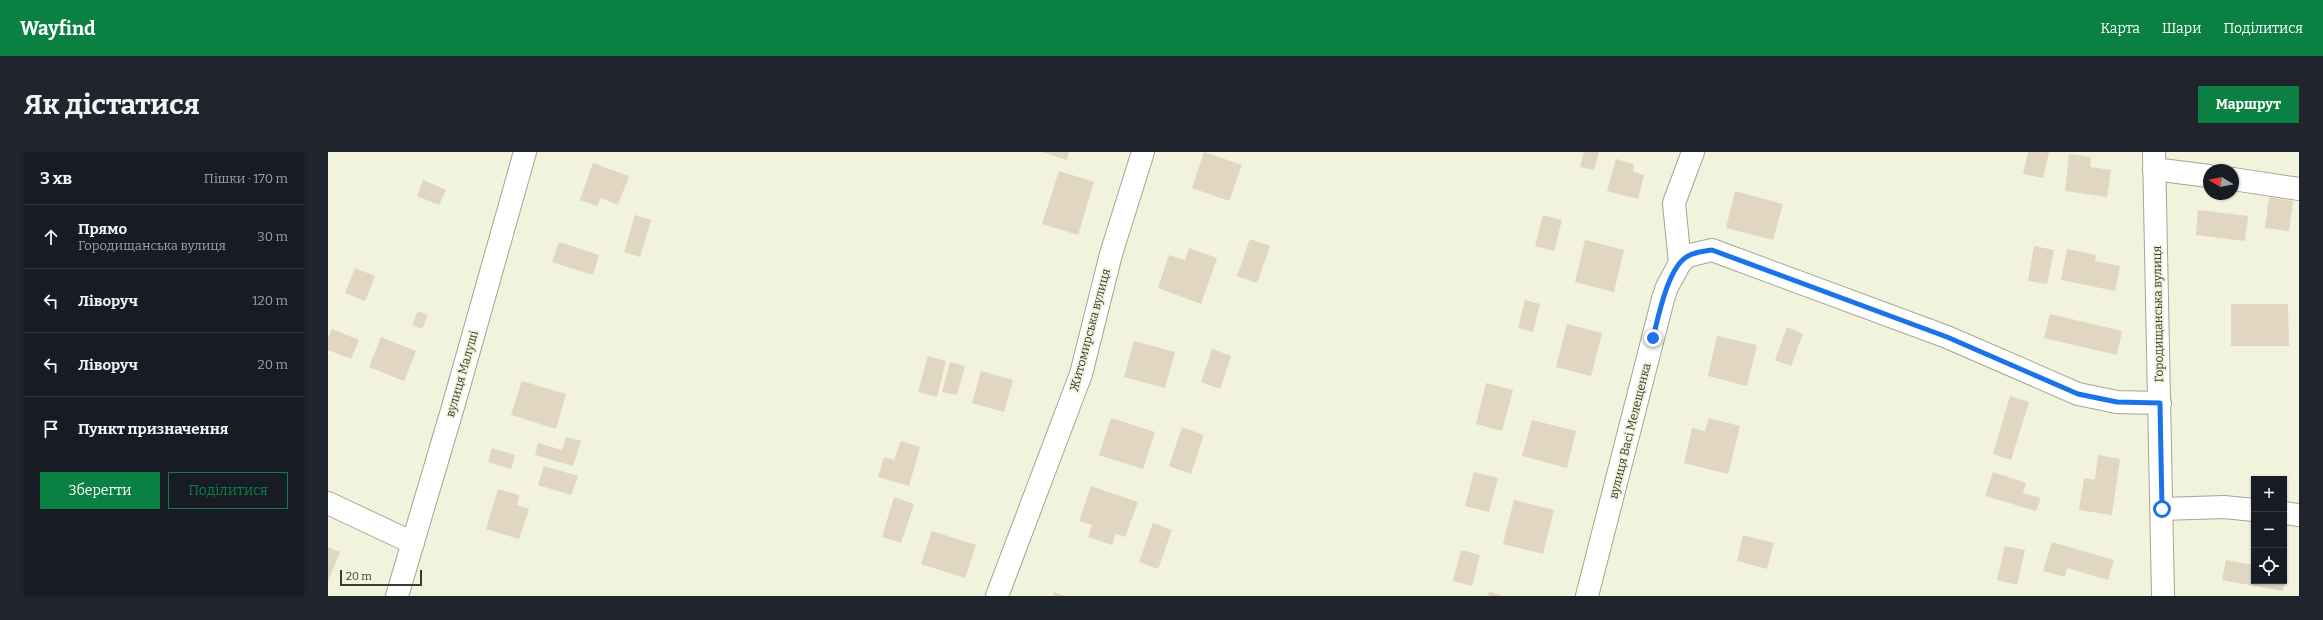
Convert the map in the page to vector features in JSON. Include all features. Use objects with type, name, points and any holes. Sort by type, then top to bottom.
[{"type":"street","name":"вулиця Малуші","points":[[397,596],[525,152]]},
{"type":"street","name":"Житомирська вулиця","points":[[997,596],[1081,374],[1111,254],[1143,152]]},
{"type":"street","points":[[1680,263],[1674,203],[1693,152]]},
{"type":"street","points":[[2154,160],[2203,174]]},
{"type":"street","name":"Городищанська вулиця","points":[[2154,160],[2163,596]]},
{"type":"street","points":[[2239,180],[2299,189]]},
{"type":"street","points":[[1680,263],[1687,256],[1712,250],[1947,337],[2078,394],[2117,402],[2160,403]]},
{"type":"street","name":"вулиця Васі Мелещенка","points":[[1587,596],[1663,299],[1667,287],[1680,263]]},
{"type":"street","points":[[328,503],[413,543]]},
{"type":"street","points":[[2162,509],[2224,507],[2251,510]]},
{"type":"street","points":[[2287,513],[2299,515]]},
{"type":"building","points":[[1042,152],[1069,152],[1067,160]]},
{"type":"building","points":[[1204,152],[1242,165],[1229,201],[1192,188]]},
{"type":"building","points":[[1584,152],[1599,152],[1594,170],[1580,167]]},
{"type":"building","points":[[2028,152],[2049,152],[2043,178],[2023,174]]},
{"type":"building","points":[[2069,154],[2091,157],[2090,167],[2111,170],[2107,197],[2065,191]]},
{"type":"building","points":[[1616,159],[1634,164],[1633,172],[1644,175],[1638,199],[1607,191]]},
{"type":"building","points":[[593,163],[629,176],[618,205],[601,198],[597,206],[580,200]]},
{"type":"building","points":[[1059,171],[1094,182],[1078,235],[1042,224]]},
{"type":"building","points":[[423,180],[446,190],[439,205],[417,196]]},
{"type":"building","points":[[1735,191],[1783,204],[1773,240],[1726,228]]},
{"type":"building","points":[[2269,197],[2293,201],[2289,231],[2265,228]]},
{"type":"building","points":[[2198,210],[2248,216],[2245,241],[2196,235]]},
{"type":"building","points":[[635,215],[651,220],[640,257],[624,252]]},
{"type":"building","points":[[1543,215],[1562,220],[1554,251],[1535,246]]},
{"type":"building","points":[[1250,239],[1270,246],[1257,283],[1237,276]]},
{"type":"building","points":[[1585,240],[1624,250],[1614,292],[1575,282]]},
{"type":"building","points":[[559,242],[599,255],[593,275],[552,262]]},
{"type":"building","points":[[2034,246],[2054,250],[2047,284],[2028,281]]},
{"type":"building","points":[[1189,248],[1217,258],[1201,304],[1158,288],[1169,255],[1185,260]]},
{"type":"building","points":[[2067,249],[2096,255],[2095,261],[2120,266],[2115,291],[2061,280]]},
{"type":"building","points":[[355,268],[375,276],[365,301],[345,293]]},
{"type":"building","points":[[1525,300],[1540,304],[1533,332],[1518,328]]},
{"type":"building","points":[[2231,304],[2288,304],[2289,346],[2231,346]]},
{"type":"building","points":[[418,311],[428,315],[422,329],[412,325]]},
{"type":"building","points":[[2050,314],[2122,331],[2117,355],[2044,338]]},
{"type":"building","points":[[1567,324],[1602,333],[1591,376],[1556,367]]},
{"type":"building","points":[[1787,327],[1803,334],[1791,366],[1775,360]]},
{"type":"building","points":[[332,329],[359,340],[351,359],[328,350],[328,338]]},
{"type":"building","points":[[1717,336],[1757,345],[1747,386],[1708,376]]},
{"type":"building","points":[[381,337],[416,351],[404,381],[369,367]]},
{"type":"building","points":[[1134,341],[1175,352],[1165,388],[1124,377]]},
{"type":"building","points":[[1212,349],[1231,356],[1220,389],[1201,382]]},
{"type":"building","points":[[928,356],[946,361],[937,397],[918,392]]},
{"type":"building","points":[[950,362],[965,366],[957,395],[942,392]]},
{"type":"building","points":[[981,371],[1013,380],[1004,412],[972,403]]},
{"type":"building","points":[[522,381],[566,394],[556,429],[511,415]]},
{"type":"building","points":[[1486,383],[1513,390],[1502,431],[1476,424]]},
{"type":"building","points":[[2010,396],[2029,402],[2011,460],[1993,454]]},
{"type":"building","points":[[1111,418],[1155,432],[1143,469],[1099,455]]},
{"type":"building","points":[[1709,418],[1740,426],[1728,474],[1684,463],[1692,428],[1705,431]]},
{"type":"building","points":[[1532,420],[1576,431],[1567,468],[1522,456]]},
{"type":"building","points":[[1182,427],[1204,435],[1191,474],[1169,466]]},
{"type":"building","points":[[566,437],[581,441],[573,466],[535,455],[538,443],[562,450]]},
{"type":"building","points":[[901,441],[920,447],[909,486],[878,477],[884,457],[894,460]]},
{"type":"building","points":[[492,448],[515,455],[511,469],[488,462]]},
{"type":"building","points":[[2098,455],[2120,459],[2112,515],[2079,510],[2084,478],[2095,480]]},
{"type":"building","points":[[544,466],[578,476],[571,495],[538,485]]},
{"type":"building","points":[[1474,472],[1498,478],[1489,512],[1465,506]]},
{"type":"building","points":[[1993,472],[2026,483],[2023,493],[2041,498],[2036,511],[1985,496]]},
{"type":"building","points":[[1091,486],[1138,502],[1125,537],[1116,534],[1112,545],[1088,537],[1092,525],[1079,521]]},
{"type":"building","points":[[498,489],[519,495],[517,505],[529,509],[519,539],[486,529]]},
{"type":"building","points":[[894,497],[914,504],[901,543],[882,537]]},
{"type":"building","points":[[1514,500],[1554,510],[1543,554],[1503,544]]},
{"type":"building","points":[[1153,523],[1172,530],[1158,569],[1139,562]]},
{"type":"building","points":[[932,531],[976,545],[965,578],[921,564]]},
{"type":"building","points":[[1743,535],[1774,543],[1767,569],[1737,561]]},
{"type":"building","points":[[2052,542],[2114,560],[2108,580],[2067,568],[2065,577],[2043,571]]},
{"type":"building","points":[[2005,546],[2025,550],[2017,585],[1997,580]]},
{"type":"building","points":[[328,547],[340,552],[328,581]]},
{"type":"building","points":[[1461,550],[1480,555],[1472,586],[1453,581]]},
{"type":"building","points":[[2226,560],[2251,564],[2251,584],[2284,584],[2283,591],[2222,580]]},
{"type":"building","points":[[1054,592],[1065,596],[1053,596]]},
{"type":"building","points":[[1489,592],[1501,595],[1501,596],[1488,596]]},
{"type":"route","points":[[1653,338],[1667,287],[1680,263],[1687,256],[1712,250],[1947,337],[2078,394],[2117,402],[2160,403],[2162,509]]}]
